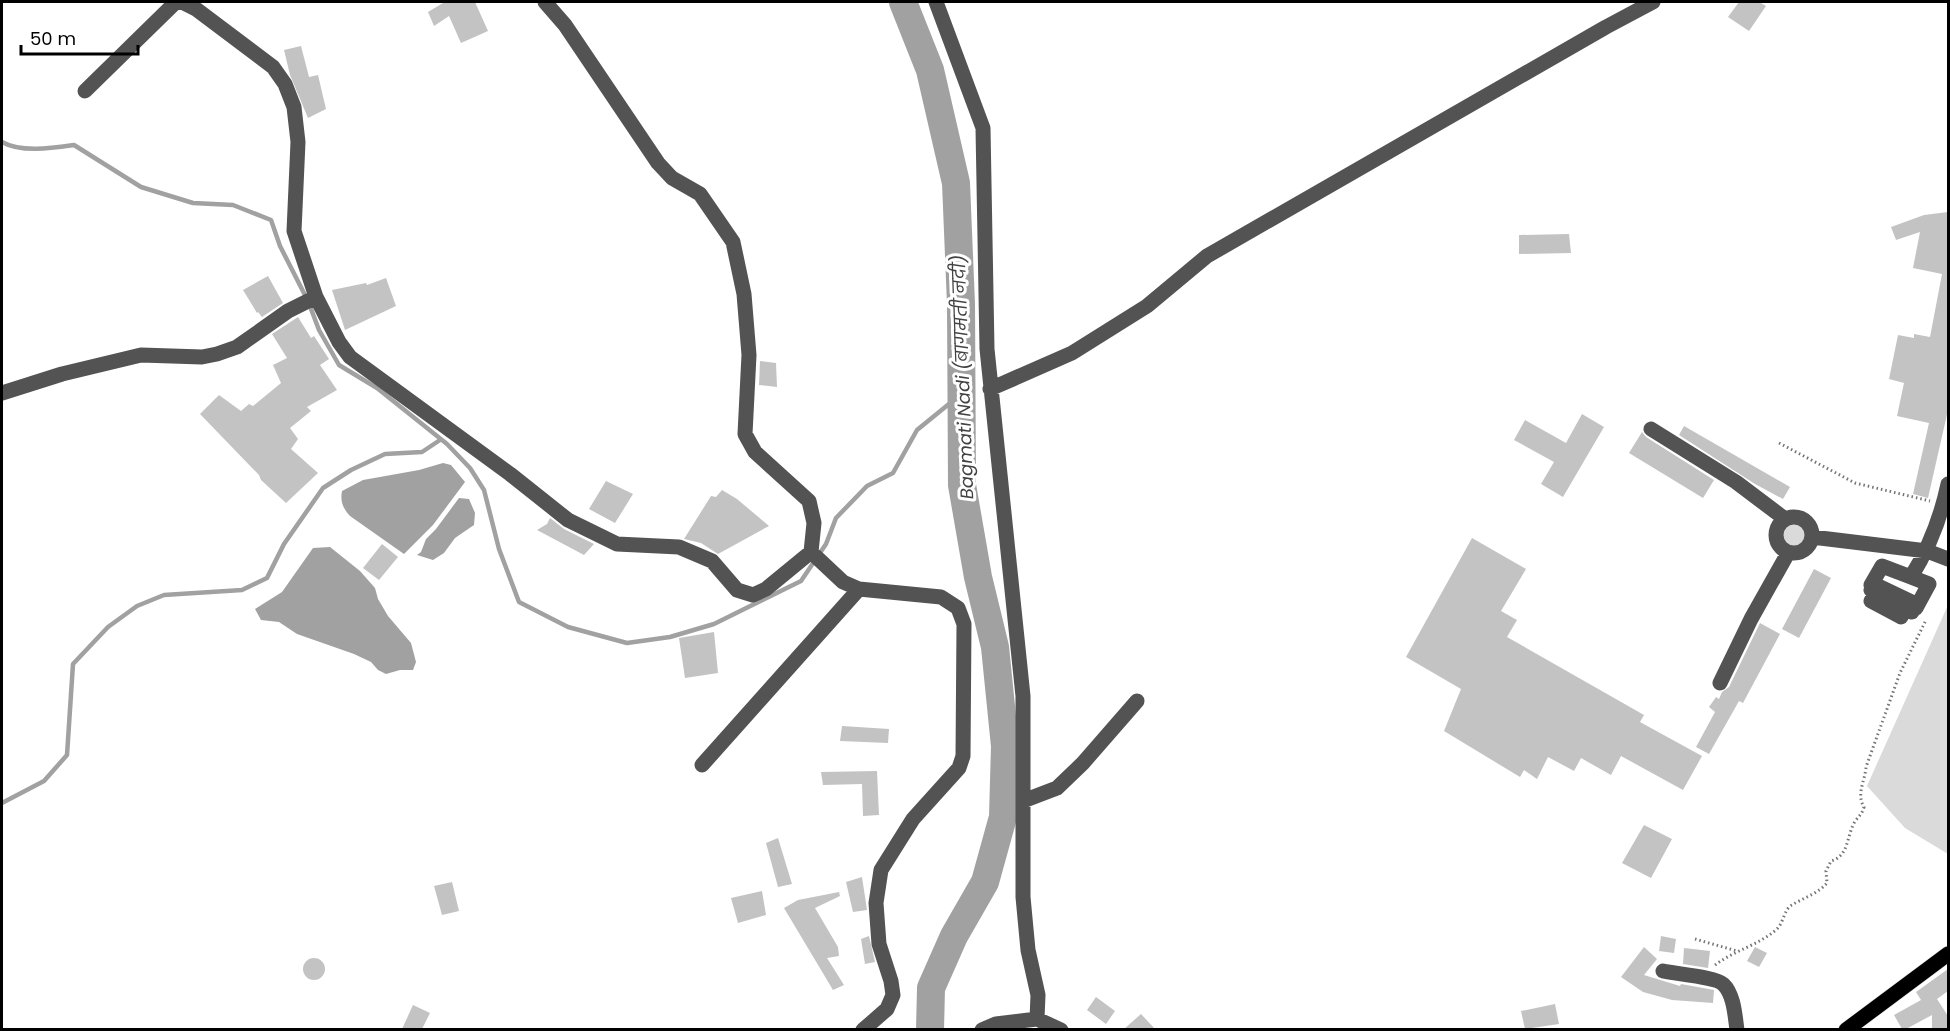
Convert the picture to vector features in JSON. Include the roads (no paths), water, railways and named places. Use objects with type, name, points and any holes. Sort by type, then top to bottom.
[{"type":"main road","points":[[1846,1029],[1948,954]]},
{"type":"street","points":[[85,91],[176,2]]},
{"type":"street","points":[[182,2],[196,9],[273,66],[285,84],[294,107],[298,142],[294,231],[316,297],[339,342],[350,357],[568,519],[617,544],[679,547],[712,561],[737,590],[753,595],[766,589],[811,552],[814,523],[808,501],[755,452],[745,434],[749,355],[744,294],[733,242],[700,194],[672,178],[658,163],[565,25],[545,2]]},
{"type":"street","points":[[936,2],[983,128],[987,349],[1023,696],[1023,897],[1028,950],[1038,995],[1037,1019]]},
{"type":"street","points":[[990,389],[1072,353],[1147,306],[1207,256],[1653,2]]},
{"type":"street","points":[[2,393],[71,371],[141,354],[202,357],[217,354],[237,347],[288,311],[316,297]]},
{"type":"street","points":[[1651,429],[1736,482],[1785,519]]},
{"type":"street","points":[[1903,579],[1927,551],[1944,504],[1948,484]]},
{"type":"street","points":[[1802,518],[1810,526],[1812,537],[1804,551],[1788,553],[1776,540],[1777,528],[1785,519],[1802,518]]},
{"type":"street","points":[[1812,537],[1927,551],[1948,559]]},
{"type":"street","points":[[811,552],[843,582],[859,589],[941,597],[958,608],[964,624],[963,756],[959,768],[913,819],[881,870],[876,903],[878,933],[893,995],[887,1009],[863,1029]]},
{"type":"street","points":[[1720,683],[1751,619],[1788,553]]},
{"type":"street","points":[[702,765],[859,589]]},
{"type":"street","points":[[1023,801],[1057,788],[1083,763],[1137,701]]},
{"type":"street","points":[[1663,971],[1678,975],[1712,978],[1724,984],[1731,999],[1737,1029]]},
{"type":"street","points":[[982,1029],[996,1024],[1037,1019],[1061,1029]]},
{"type":"waterway","name":"Bagmati Nadi (बागमती नदी)","points":[[903,2],[930,70],[956,183],[961,304],[962,485],[978,577],[995,647],[1005,746],[1003,817],[985,882],[954,936],[931,988],[930,1030]]},
{"type":"waterway","points":[[2,142],[28,149],[74,145],[141,187],[193,203],[233,205],[271,220],[280,246],[308,301],[319,330],[339,365],[377,388],[447,444],[470,468],[484,490],[499,549],[519,602],[568,627],[627,643],[670,637],[714,624],[801,581],[826,544],[836,518],[867,486],[893,473],[917,430],[960,395]]},
{"type":"waterway","points":[[2,803],[44,781],[67,755],[73,664],[108,627],[137,606],[164,595],[242,590],[267,578],[284,544],[323,488],[351,470],[385,454],[422,452],[440,440]]}]
